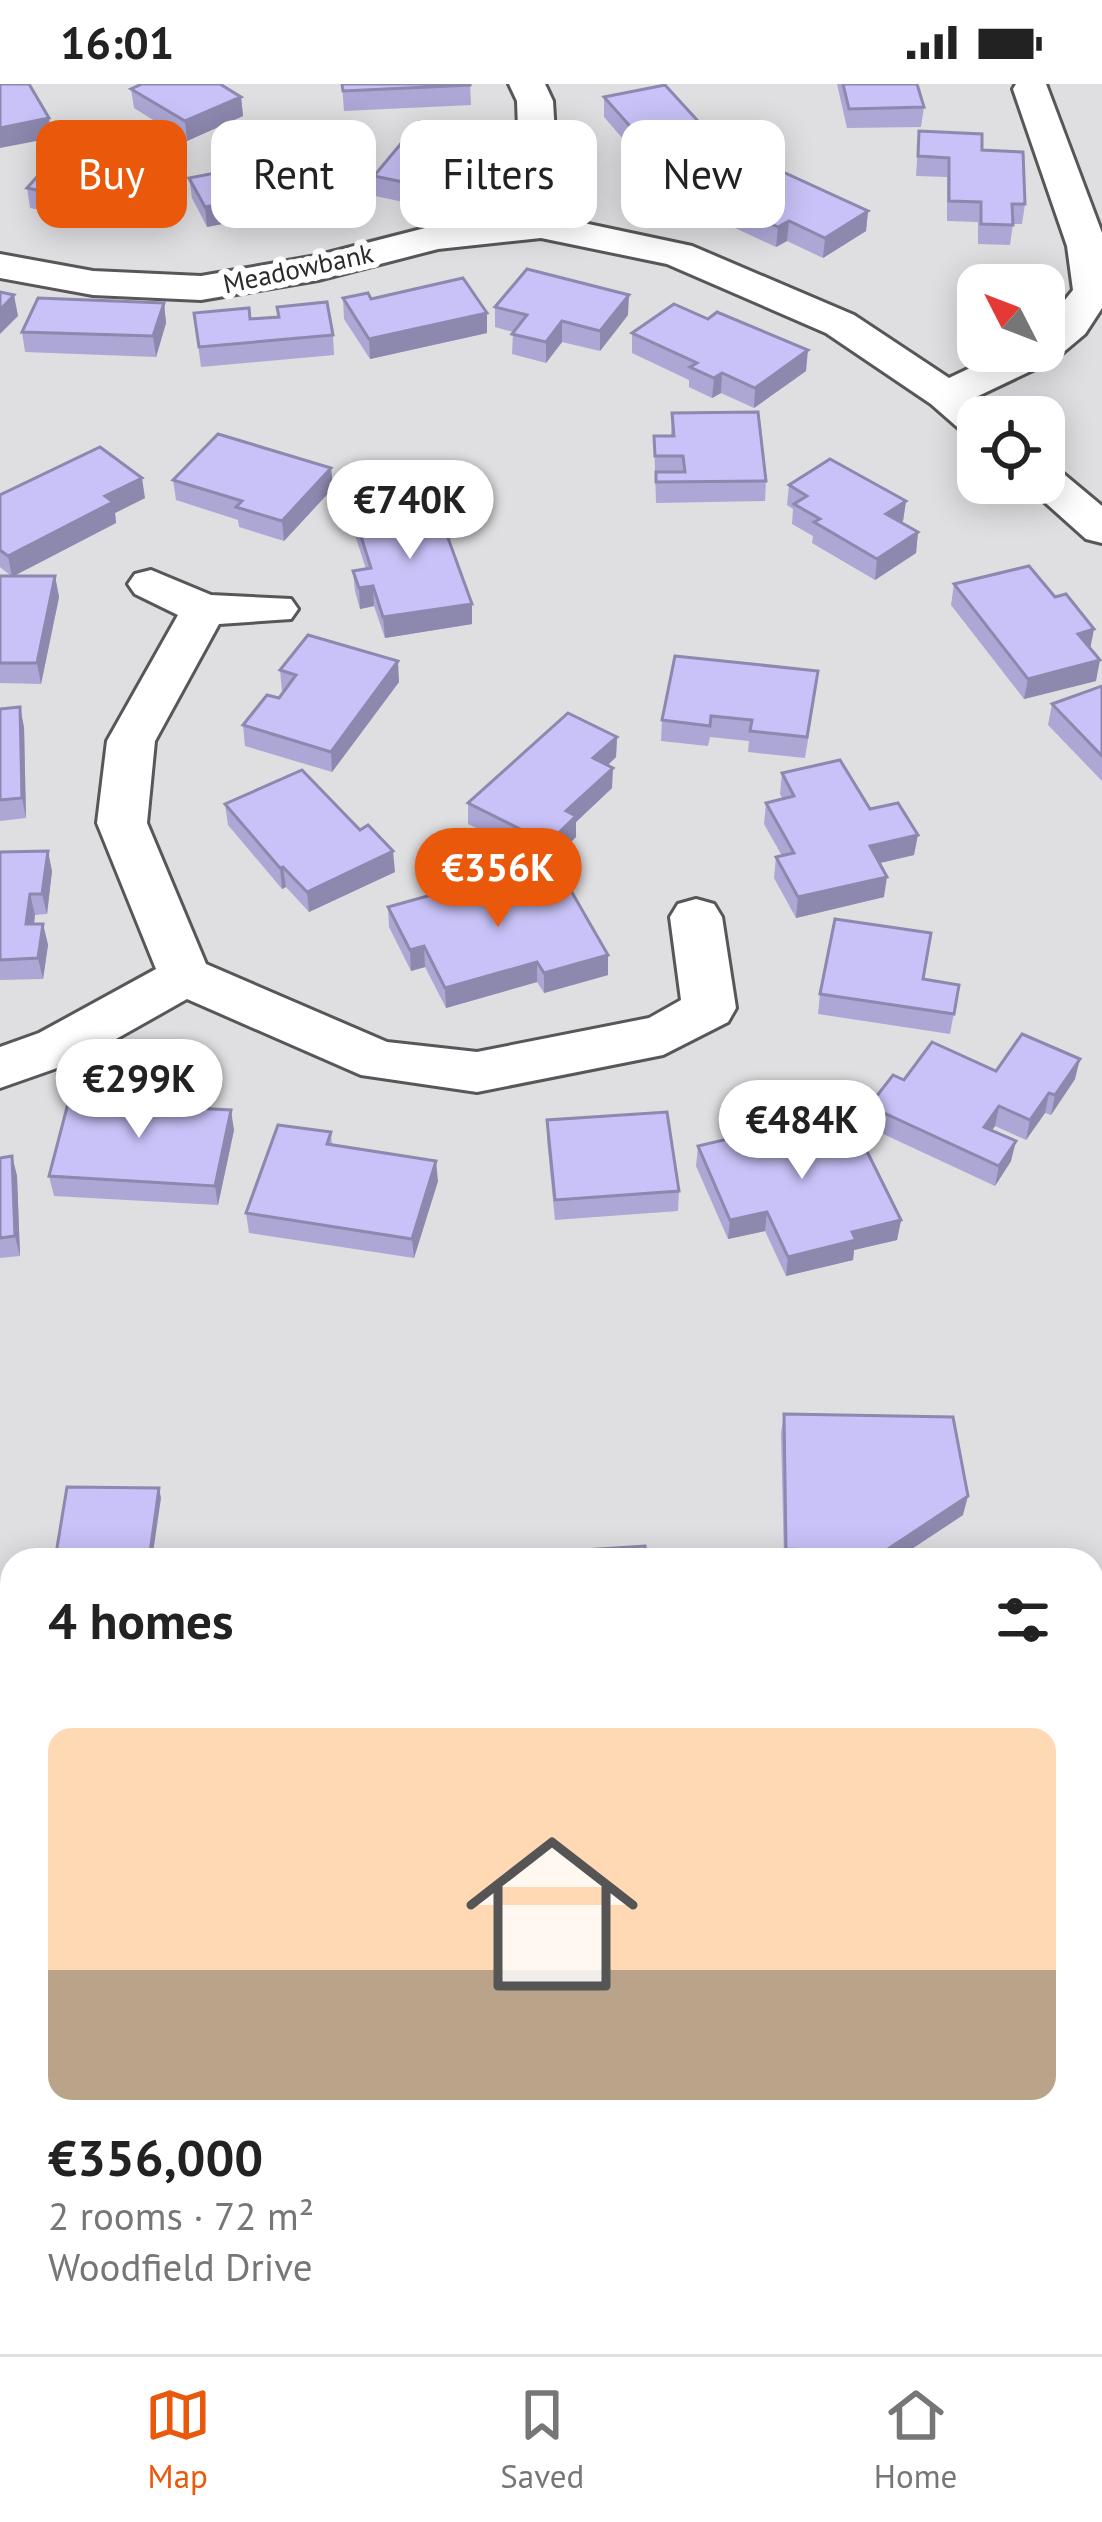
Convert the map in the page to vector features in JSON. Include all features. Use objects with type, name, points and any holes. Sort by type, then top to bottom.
[{"type":"street","points":[[527,84],[535,101],[536,120]]},
{"type":"street","points":[[1031,89],[1087,246],[1093,290],[1065,330]]},
{"type":"street","name":"Meadowbank","points":[[0,266],[93,283],[201,288],[318,268],[436,237],[522,228]]},
{"type":"street","name":"Meadowbank","points":[[551,228],[678,254],[840,324],[957,406]]},
{"type":"street","points":[[979,396],[1011,372]]},
{"type":"street","points":[[1065,497],[1102,529]]},
{"type":"street","points":[[152,584],[203,610],[274,609]]},
{"type":"street","points":[[203,610],[131,741],[122,823],[185,976],[380,1061],[477,1072],[663,1035],[709,1008],[696,917]]},
{"type":"street","points":[[0,1068],[58,1047],[185,976]]},
{"type":"building","points":[[0,84],[29,84],[49,118],[0,128]]},
{"type":"building","points":[[142,84],[220,84],[241,97],[183,120],[131,89]]},
{"type":"building","points":[[342,84],[470,84],[470,85],[343,91]]},
{"type":"building","points":[[843,84],[917,84],[924,107],[849,109]]},
{"type":"building","points":[[665,85],[697,120],[624,120],[604,97]]},
{"type":"building","points":[[919,131],[982,134],[982,150],[1023,152],[1025,204],[1012,204],[1013,225],[981,224],[981,202],[949,201],[949,158],[918,156]]},
{"type":"building","points":[[400,145],[400,181],[376,174]]},
{"type":"building","points":[[785,173],[868,211],[825,238],[785,223]]},
{"type":"building","points":[[211,174],[211,206],[205,207],[189,178]]},
{"type":"building","points":[[527,269],[629,295],[600,331],[562,321],[546,342],[512,334],[527,315],[495,307]]},
{"type":"building","points":[[463,278],[487,313],[369,339],[343,298],[368,293],[371,299]]},
{"type":"building","points":[[0,292],[14,295],[0,310]]},
{"type":"building","points":[[38,298],[164,303],[153,336],[22,332]]},
{"type":"building","points":[[327,302],[333,335],[199,347],[194,313],[249,308],[250,319],[279,317],[277,307]]},
{"type":"building","points":[[674,304],[708,319],[717,312],[808,350],[755,388],[722,373],[714,378],[690,367],[697,363],[632,333]]},
{"type":"building","points":[[758,412],[766,481],[656,482],[656,472],[685,472],[683,456],[655,456],[654,436],[674,436],[672,413]]},
{"type":"building","points":[[218,434],[331,468],[282,521],[236,507],[242,501],[173,480]]},
{"type":"building","points":[[100,447],[142,478],[105,496],[113,502],[8,556],[0,550],[0,495]]},
{"type":"building","points":[[830,459],[906,501],[886,514],[918,532],[877,559],[814,522],[820,519],[794,504],[807,496],[789,485]]},
{"type":"building","points":[[436,505],[472,604],[383,617],[373,586],[359,588],[353,571],[371,568],[355,517]]},
{"type":"building","points":[[1029,566],[1055,597],[1066,594],[1094,629],[1078,634],[1100,660],[1028,679],[954,584]]},
{"type":"building","points":[[0,576],[55,576],[37,663],[0,663]]},
{"type":"building","points":[[308,635],[398,661],[331,752],[243,725],[267,695],[279,698],[296,675],[280,670]]},
{"type":"building","points":[[675,656],[818,671],[807,737],[750,731],[752,720],[711,716],[710,726],[662,720]]},
{"type":"building","points":[[1102,686],[1102,756],[1052,704]]},
{"type":"building","points":[[20,707],[22,798],[0,800],[0,709]]},
{"type":"building","points":[[568,713],[617,737],[593,758],[613,768],[566,811],[576,816],[548,843],[468,803]]},
{"type":"building","points":[[840,760],[870,809],[898,803],[918,835],[870,846],[887,877],[798,897],[776,857],[794,853],[766,803],[794,796],[782,773]]},
{"type":"building","points":[[302,770],[360,830],[368,825],[393,851],[307,892],[225,804]]},
{"type":"building","points":[[48,851],[42,894],[30,894],[26,924],[43,924],[38,958],[0,960],[0,852]]},
{"type":"building","points":[[503,875],[514,896],[566,882],[608,955],[544,973],[537,962],[445,988],[424,946],[410,950],[388,907]]},
{"type":"building","points":[[835,919],[931,933],[923,979],[959,985],[954,1014],[820,994]]},
{"type":"building","points":[[1022,1034],[1080,1059],[1030,1120],[999,1106],[984,1127],[1016,1141],[999,1166],[869,1106],[893,1075],[904,1080],[932,1042],[996,1071]]},
{"type":"building","points":[[72,1088],[120,1091],[117,1104],[231,1110],[215,1186],[49,1176]]},
{"type":"building","points":[[847,1111],[901,1220],[852,1232],[856,1240],[788,1257],[767,1212],[730,1220],[698,1146]]},
{"type":"building","points":[[667,1112],[679,1191],[555,1200],[547,1120]]},
{"type":"building","points":[[278,1125],[331,1132],[327,1144],[436,1161],[412,1239],[246,1213]]},
{"type":"building","points":[[12,1156],[15,1236],[0,1238],[0,1158]]},
{"type":"building","points":[[784,1414],[953,1417],[968,1496],[890,1548],[786,1548]]},
{"type":"building","points":[[67,1487],[159,1488],[151,1548],[57,1548]]}]
